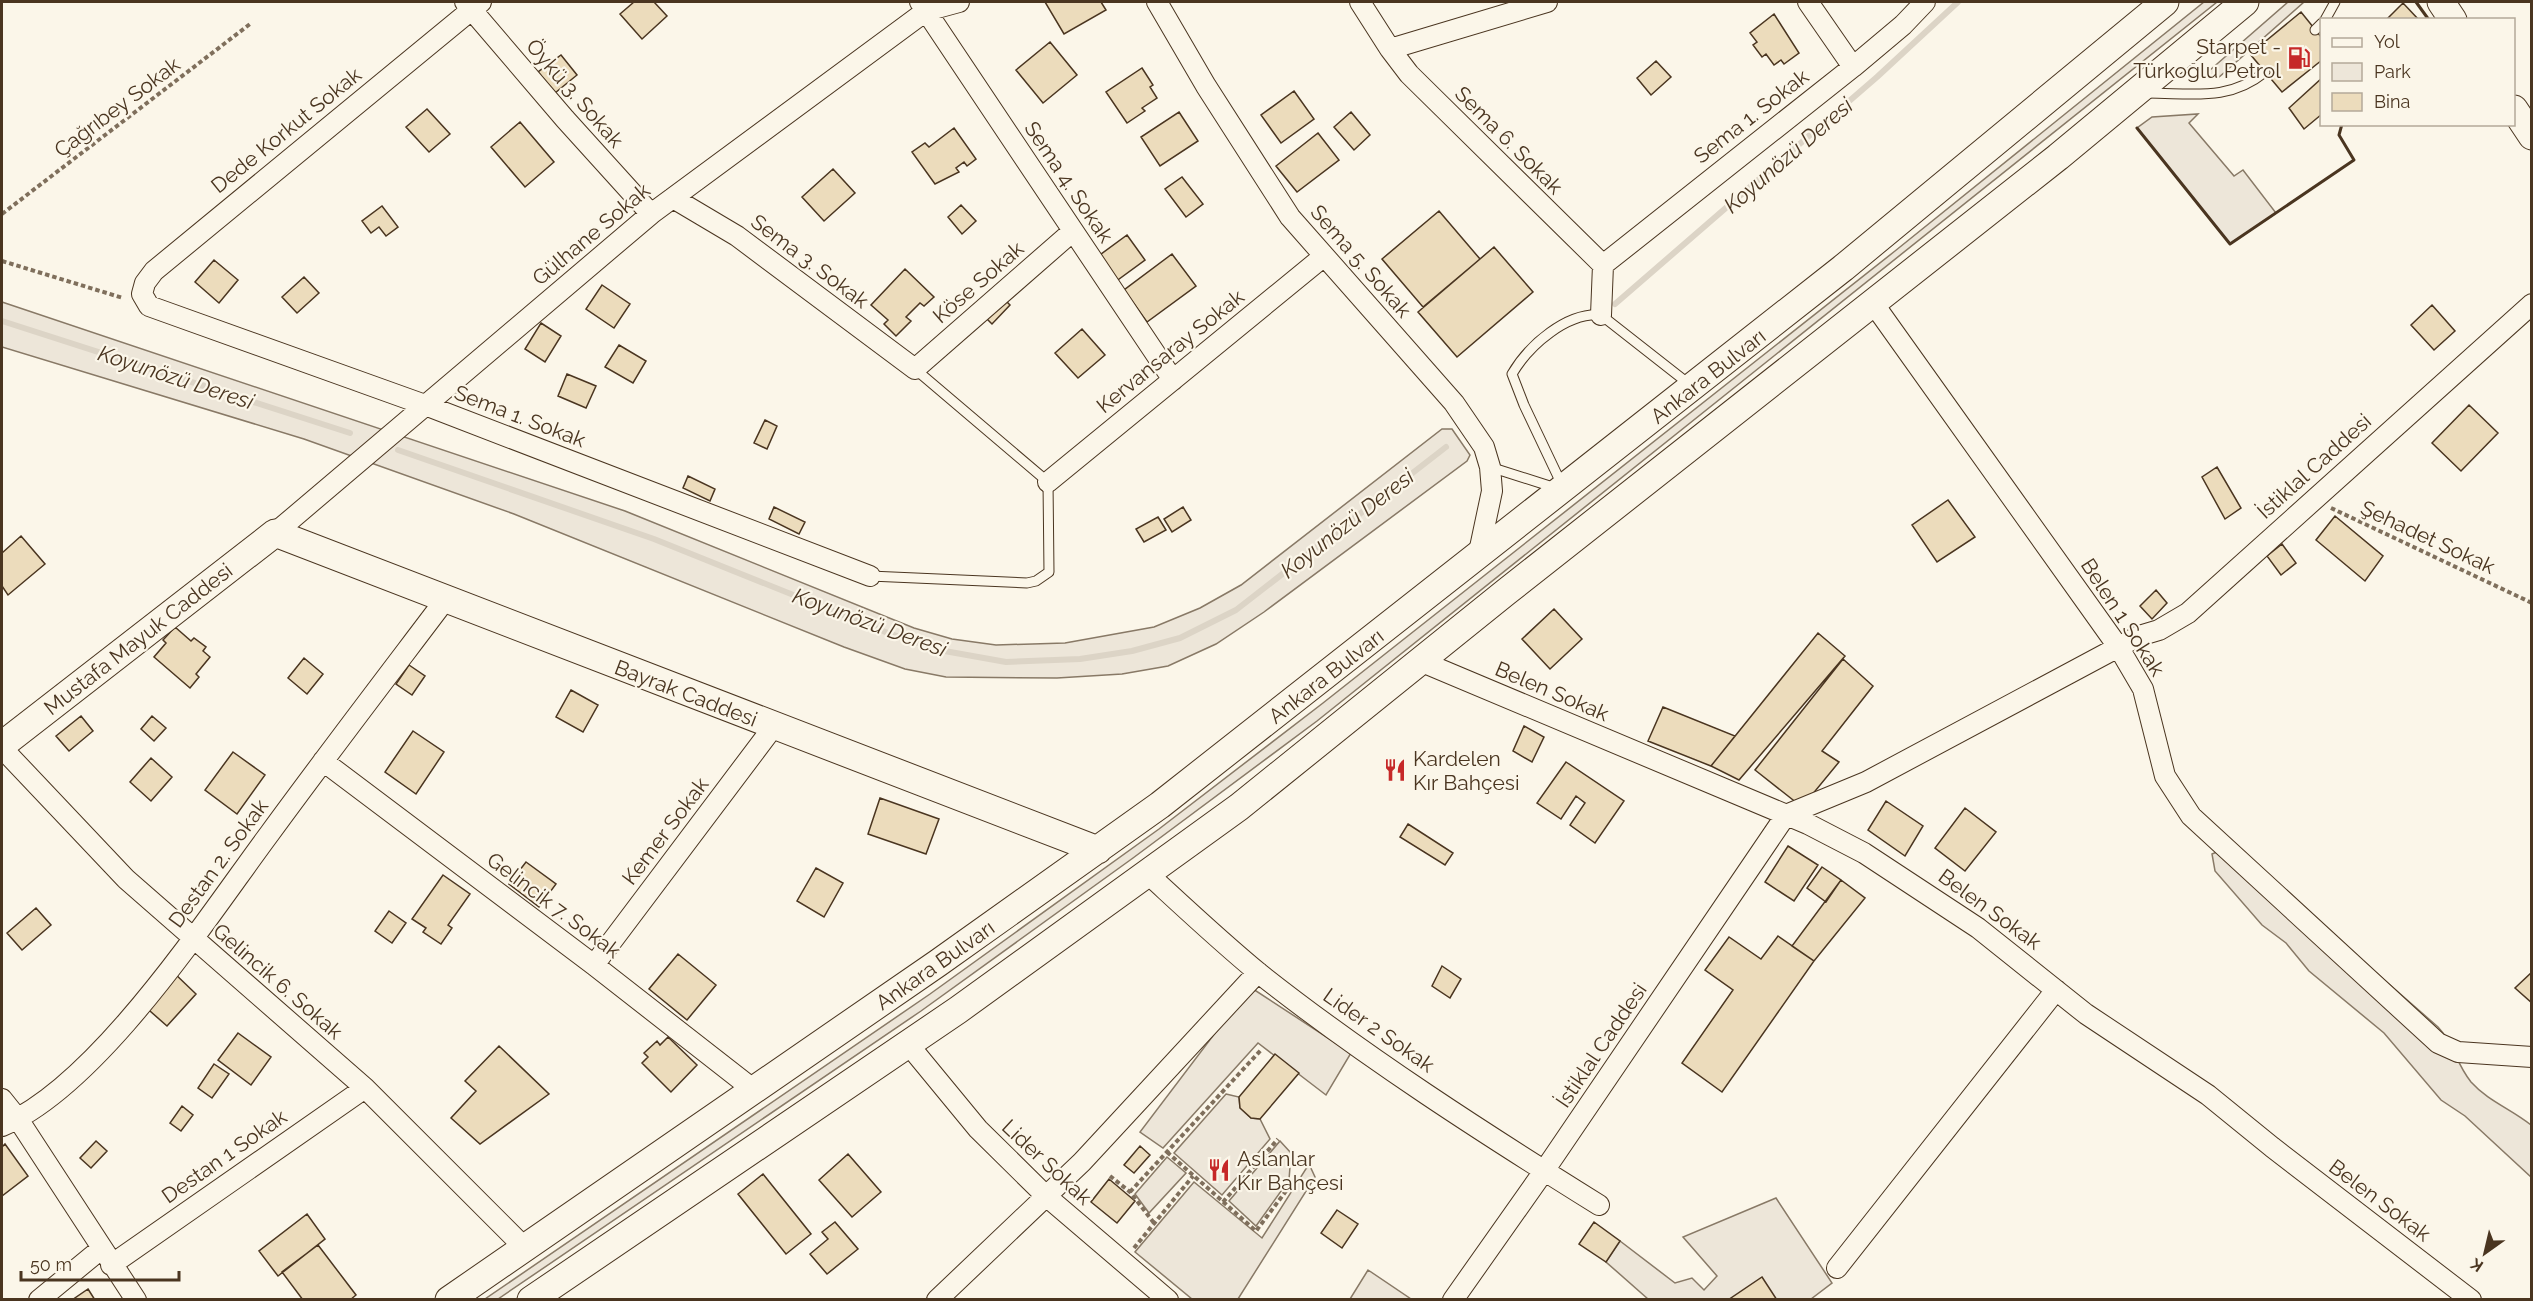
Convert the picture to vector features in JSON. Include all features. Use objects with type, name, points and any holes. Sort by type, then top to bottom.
[{"type":"main road","name":"Ankara Bulvarı","points":[[449,1299],[754,1090],[1160,805],[1564,490],[1862,253],[2165,2]]},
{"type":"main road","points":[[549,1294],[908,1044],[1239,807],[2136,93],[2246,2]]},
{"type":"main road","points":[[2441,2],[2452,18]]},
{"type":"main road","points":[[2515,110],[2532,136]]},
{"type":"main road","name":"Bayrak Caddesi","points":[[275,533],[1098,850]]},
{"type":"main road","name":"Mustafa Mayuk Caddesi","points":[[2,746],[275,533]]},
{"type":"street","name":"Gülhane Sokak","points":[[275,533],[651,214],[923,6],[959,2]]},
{"type":"street","name":"Sema 5. Sokak","points":[[1157,2],[1206,86],[1290,217],[1454,403],[1484,447],[1490,467],[1492,491],[1489,515],[1478,557]]},
{"type":"street","name":"Sema 6. Sokak","points":[[1360,2],[1409,74],[1603,265]]},
{"type":"street","points":[[1390,49],[1547,2]]},
{"type":"street","points":[[1808,2],[1853,67]]},
{"type":"street","name":"Sema 1. Sokak","points":[[1603,265],[1853,67],[1903,25],[1925,2]]},
{"type":"street","name":"Öykü 3. Sokak","points":[[473,4],[565,119],[651,214]]},
{"type":"street","name":"Dede Korkut Sokak","points":[[150,306],[142,294],[145,283],[154,271],[473,4]]},
{"type":"street","name":"Sema 4. Sokak","points":[[923,6],[1173,380]]},
{"type":"street","name":"Sema 3. Sokak","points":[[673,198],[737,236],[915,369]]},
{"type":"street","name":"Köse Sokak","points":[[915,369],[1072,231]]},
{"type":"street","name":"Kervansaray Sokak","points":[[1047,482],[1323,256]]},
{"type":"street","points":[[1601,315],[1603,265]]},
{"type":"street","name":"Belen 1 Sokak","points":[[1873,303],[2119,648],[2143,689],[2165,776],[2177,799],[2191,816],[2438,1043],[2458,1052],[2532,1057]]},
{"type":"street","name":"İstiklal Caddesi","points":[[1453,1299],[1544,1171],[1786,815],[1866,782],[2139,636],[2159,630],[2188,613],[2312,499],[2532,304]]},
{"type":"street","name":"Sema 1. Sokak","points":[[150,306],[425,405],[870,576]]},
{"type":"street","name":"Destan 2. Sokak","points":[[10,1123],[47,1100],[96,1055],[192,939],[445,600]]},
{"type":"street","name":"Belen Sokak","points":[[1420,661],[1786,815],[1864,853],[1904,877],[1978,928],[2115,1035],[2208,1095],[2271,1147],[2471,1299]]},
{"type":"street","name":"Kemer Sokak","points":[[594,965],[774,726]]},
{"type":"street","name":"Gelincik 6. Sokak","points":[[2,746],[119,871],[192,939],[365,1088],[525,1248]]},
{"type":"street","name":"Gelincik 7. Sokak","points":[[323,761],[594,965],[754,1090]]},
{"type":"street","name":"Lider 2 Sokak","points":[[1148,874],[1258,972],[1356,1044],[1544,1171],[1599,1205]]},
{"type":"street","points":[[937,1299],[1082,1162],[1258,972]]},
{"type":"street","points":[[1837,1268],[2056,990]]},
{"type":"street","name":"Lider Sokak","points":[[908,1044],[971,1122],[1046,1196],[1122,1262],[1157,1296]]},
{"type":"street","name":"Destan 1 Sokak","points":[[39,1299],[365,1088]]},
{"type":"street","points":[[2,1099],[10,1123],[136,1299]]},
{"type":"lane","points":[[2326,18],[2335,2]]},
{"type":"lane","points":[[2136,93],[2217,94],[2236,91],[2265,72]]},
{"type":"lane","points":[[1564,490],[1512,374],[1520,360],[1538,343],[1572,319],[1588,314],[1601,315],[1693,388]]},
{"type":"lane","points":[[870,576],[1036,582],[1049,572],[1047,482],[915,369]]},
{"type":"lane","points":[[1490,467],[1564,490]]},
{"type":"path","name":"Çağrıbey Sokak","points":[[2,214],[250,24]]},
{"type":"path","points":[[2,261],[150,306]]},
{"type":"path","name":"Şehadet Sokak","points":[[2312,499],[2532,603]]},
{"type":"path","points":[[1130,1192],[1261,1050]]},
{"type":"path","points":[[1223,1202],[1278,1139]]},
{"type":"path","points":[[1167,1152],[1256,1231],[1296,1179]]},
{"type":"path","points":[[1110,1176],[1130,1192],[1154,1223]]},
{"type":"path","points":[[1122,1262],[1193,1176]]},
{"type":"green space","points":[[2204,2],[2217,2],[1317,721],[1133,858],[921,1011],[498,1299],[485,1299],[930,994],[1159,829],[1323,703],[1895,251]]},
{"type":"green space","points":[[2288,2],[2304,2],[2218,78],[2202,77]]},
{"type":"green space","points":[[2198,114],[2189,123],[2234,176],[2243,170],[2276,213],[2230,244],[2137,128],[2152,117]]},
{"type":"green space","points":[[2,302],[625,511],[914,628],[952,639],[996,645],[1065,643],[1154,627],[1200,608],[1241,585],[1442,429],[1452,429],[1470,455],[1467,461],[1264,612],[1216,644],[1168,666],[1122,674],[1057,678],[946,677],[905,669],[844,647],[514,514],[304,439],[2,347]]},
{"type":"green space","points":[[2231,846],[2438,1027],[2448,1040],[2461,1068],[2478,1089],[2531,1125],[2531,1177],[2465,1116],[2441,1100],[2384,1033],[2309,971],[2286,943],[2262,925],[2215,871],[2212,854]]},
{"type":"green space","points":[[1250,987],[1351,1053],[1326,1095],[1258,1043],[1163,1148],[1140,1132]]},
{"type":"green space","points":[[1226,1094],[1239,1097],[1240,1108],[1251,1118],[1260,1119],[1270,1139],[1222,1195],[1174,1153]]},
{"type":"green space","points":[[1280,1141],[1291,1153],[1289,1180],[1256,1226],[1229,1201]]},
{"type":"green space","points":[[1167,1157],[1186,1173],[1149,1213],[1135,1194]]},
{"type":"green space","points":[[1309,1164],[1315,1177],[1238,1299],[1192,1299],[1135,1252],[1194,1182],[1262,1238]]},
{"type":"green space","points":[[1776,1198],[1832,1283],[1811,1299],[1648,1299],[1606,1262],[1620,1241],[1675,1283],[1692,1278],[1704,1290],[1717,1276],[1683,1237]]},
{"type":"green space","points":[[1368,1270],[1411,1299],[1350,1299]]},
{"type":"building","points":[[634,2],[654,2],[667,16],[642,39],[620,14]]},
{"type":"building","points":[[1045,2],[1101,2],[1106,10],[1064,34]]},
{"type":"building","points":[[2403,3],[2417,18],[2388,18]]},
{"type":"building","points":[[2301,12],[2320,36],[2320,62],[2282,92],[2250,54]]},
{"type":"building","points":[[1774,14],[1799,53],[1784,64],[1781,60],[1774,65],[1766,54],[1762,57],[1753,45],[1757,42],[1750,33]]},
{"type":"building","points":[[1050,42],[1077,75],[1043,103],[1016,70]]},
{"type":"building","points":[[561,55],[577,75],[555,93],[538,72]]},
{"type":"building","points":[[1656,61],[1671,77],[1651,95],[1637,78]]},
{"type":"building","points":[[1142,68],[1153,85],[1150,87],[1157,98],[1142,108],[1145,111],[1127,123],[1106,92]]},
{"type":"building","points":[[2320,80],[2320,116],[2304,129],[2289,108]]},
{"type":"building","points":[[1294,91],[1314,119],[1281,143],[1261,115]]},
{"type":"building","points":[[427,109],[450,134],[429,152],[406,127]]},
{"type":"building","points":[[1179,112],[1198,141],[1160,166],[1141,137]]},
{"type":"building","points":[[1351,112],[1370,135],[1354,150],[1334,127]]},
{"type":"building","points":[[520,122],[554,162],[525,187],[491,147]]},
{"type":"building","points":[[954,128],[976,159],[967,166],[964,162],[956,168],[959,172],[935,184],[912,152],[925,143],[929,147]]},
{"type":"building","points":[[1318,133],[1339,160],[1297,192],[1276,166]]},
{"type":"building","points":[[833,169],[855,193],[824,221],[802,197]]},
{"type":"building","points":[[1182,177],[1203,204],[1186,217],[1165,189]]},
{"type":"building","points":[[961,205],[976,221],[962,234],[948,217]]},
{"type":"building","points":[[382,206],[398,227],[386,236],[379,227],[371,233],[362,221]]},
{"type":"building","points":[[1439,211],[1480,259],[1423,307],[1382,259]]},
{"type":"building","points":[[1127,235],[1145,260],[1115,282],[1097,257]]},
{"type":"building","points":[[1494,247],[1533,292],[1457,357],[1418,312]]},
{"type":"building","points":[[1172,254],[1196,286],[1147,322],[1124,290]]},
{"type":"building","points":[[214,260],[238,280],[219,303],[195,282]]},
{"type":"building","points":[[905,269],[934,297],[924,306],[920,303],[906,317],[911,321],[896,336],[884,324],[888,320],[871,305]]},
{"type":"building","points":[[304,277],[319,293],[297,313],[282,297]]},
{"type":"building","points":[[602,285],[630,304],[614,328],[586,309]]},
{"type":"building","points":[[1002,297],[1010,305],[992,324],[984,316]]},
{"type":"building","points":[[2432,305],[2455,331],[2434,350],[2411,325]]},
{"type":"building","points":[[541,323],[561,336],[545,362],[525,349]]},
{"type":"building","points":[[1082,329],[1105,355],[1078,378],[1055,353]]},
{"type":"building","points":[[619,345],[646,361],[633,383],[605,367]]},
{"type":"building","points":[[567,374],[596,386],[586,408],[558,396]]},
{"type":"building","points":[[2469,405],[2498,433],[2461,471],[2432,443]]},
{"type":"building","points":[[765,420],[777,426],[767,449],[754,443]]},
{"type":"building","points":[[2217,467],[2241,508],[2225,519],[2202,477]]},
{"type":"building","points":[[688,476],[715,489],[710,501],[683,488]]},
{"type":"building","points":[[1948,500],[1975,537],[1937,562],[1912,525]]},
{"type":"building","points":[[774,507],[805,522],[799,534],[769,519]]},
{"type":"building","points":[[1183,507],[1191,520],[1172,532],[1164,519]]},
{"type":"building","points":[[2335,516],[2383,556],[2365,581],[2316,540]]},
{"type":"building","points":[[1158,517],[1166,530],[1144,542],[1136,529]]},
{"type":"building","points":[[21,536],[45,564],[8,595],[2,586],[2,553]]},
{"type":"building","points":[[2282,544],[2296,563],[2281,575],[2267,556]]},
{"type":"building","points":[[2156,590],[2167,603],[2152,619],[2140,606]]},
{"type":"building","points":[[1554,609],[1582,639],[1550,669],[1522,639]]},
{"type":"building","points":[[175,627],[191,641],[194,638],[206,647],[203,651],[210,657],[196,674],[199,677],[190,688],[154,657],[166,643],[163,640]]},
{"type":"building","points":[[1818,633],[1845,656],[1739,780],[1711,766]]},
{"type":"building","points":[[304,658],[323,674],[307,694],[288,678]]},
{"type":"building","points":[[1843,659],[1873,686],[1822,751],[1839,762],[1802,807],[1755,770]]},
{"type":"building","points":[[409,665],[425,676],[412,695],[396,684]]},
{"type":"building","points":[[571,690],[598,705],[583,732],[556,717]]},
{"type":"building","points":[[1663,707],[1735,736],[1711,766],[1648,741]]},
{"type":"building","points":[[81,716],[93,731],[69,751],[56,736]]},
{"type":"building","points":[[152,716],[166,728],[154,741],[141,729]]},
{"type":"building","points":[[1524,726],[1544,737],[1532,762],[1513,751]]},
{"type":"building","points":[[413,731],[444,752],[416,794],[385,772]]},
{"type":"building","points":[[233,752],[265,775],[237,814],[205,790]]},
{"type":"building","points":[[151,758],[172,777],[151,801],[130,782]]},
{"type":"building","points":[[1566,762],[1624,801],[1595,843],[1570,825],[1585,803],[1576,796],[1561,819],[1537,803]]},
{"type":"building","points":[[880,798],[939,819],[926,854],[868,834]]},
{"type":"building","points":[[1886,801],[1923,826],[1905,856],[1868,830]]},
{"type":"building","points":[[1965,808],[1996,832],[1965,871],[1935,848]]},
{"type":"building","points":[[1408,824],[1453,853],[1445,865],[1400,837]]},
{"type":"building","points":[[1788,846],[1818,865],[1794,901],[1765,882]]},
{"type":"building","points":[[526,862],[556,884],[539,907],[509,884]]},
{"type":"building","points":[[1822,867],[1841,880],[1826,902],[1807,888]]},
{"type":"building","points":[[816,868],[843,883],[824,917],[797,901]]},
{"type":"building","points":[[443,875],[470,894],[448,925],[452,928],[441,944],[423,932],[426,928],[412,919]]},
{"type":"building","points":[[1841,880],[1865,898],[1814,961],[1792,946]]},
{"type":"building","points":[[36,908],[51,925],[22,950],[7,933]]},
{"type":"building","points":[[389,911],[406,923],[392,943],[375,931]]},
{"type":"building","points":[[1778,936],[1814,961],[1722,1092],[1682,1063],[1733,990],[1705,970],[1729,937],[1761,959]]},
{"type":"building","points":[[678,954],[716,985],[687,1020],[649,989]]},
{"type":"building","points":[[1442,966],[1461,979],[1450,998],[1432,986]]},
{"type":"building","points":[[172,971],[196,994],[167,1026],[142,1004]]},
{"type":"building","points":[[2532,972],[2532,1003],[2515,988]]},
{"type":"building","points":[[238,1033],[271,1057],[251,1085],[218,1060]]},
{"type":"building","points":[[668,1037],[697,1065],[671,1092],[642,1063],[648,1057],[644,1053],[657,1041],[660,1045]]},
{"type":"building","points":[[499,1046],[549,1094],[480,1144],[451,1118],[476,1091],[465,1081]]},
{"type":"building","points":[[1275,1054],[1299,1073],[1260,1119],[1251,1118],[1240,1108],[1239,1097]]},
{"type":"building","points":[[214,1064],[229,1074],[212,1098],[198,1088]]},
{"type":"building","points":[[182,1106],[193,1115],[181,1131],[170,1123]]},
{"type":"building","points":[[96,1141],[107,1151],[91,1168],[80,1158]]},
{"type":"building","points":[[5,1144],[28,1176],[2,1196],[2,1147]]},
{"type":"building","points":[[1140,1146],[1150,1155],[1134,1173],[1124,1165]]},
{"type":"building","points":[[848,1154],[881,1192],[852,1217],[819,1180]]},
{"type":"building","points":[[763,1174],[811,1234],[786,1254],[738,1194]]},
{"type":"building","points":[[1109,1179],[1135,1201],[1117,1223],[1091,1202]]},
{"type":"building","points":[[1337,1210],[1358,1224],[1342,1248],[1321,1233]]},
{"type":"building","points":[[307,1214],[325,1239],[278,1276],[259,1251]]},
{"type":"building","points":[[835,1222],[858,1249],[827,1274],[810,1254],[828,1239],[822,1232]]},
{"type":"building","points":[[1594,1222],[1620,1241],[1606,1262],[1579,1244]]},
{"type":"building","points":[[318,1245],[356,1295],[350,1300],[303,1300],[282,1272]]},
{"type":"building","points":[[1762,1277],[1777,1300],[1728,1300]]},
{"type":"building","points":[[88,1289],[95,1300],[72,1300]]},
{"type":"waterway","name":"Koyunözü Deresi","points":[[1615,304],[1877,77],[1958,2]]},
{"type":"waterway","name":"Koyunözü Deresi","points":[[2,321],[350,433]]},
{"type":"waterway","name":"Koyunözü Deresi","points":[[398,450],[654,539],[888,633],[939,650],[1006,662],[1080,659],[1132,651],[1180,638],[1236,610],[1446,447]]},
{"type":"wall","points":[[2416,2],[2428,18]]},
{"type":"wall","points":[[2137,128],[2230,244],[2354,160],[2339,135],[2341,126]]},
{"type":"place","name":"Starpet - Türkoğlu Petrol","points":[[2299,58]]},
{"type":"place","name":"Kardelen Kır Bahçesi","points":[[1395,770]]},
{"type":"place","name":"Aslanlar Kır Bahçesi","points":[[1219,1170]]}]
